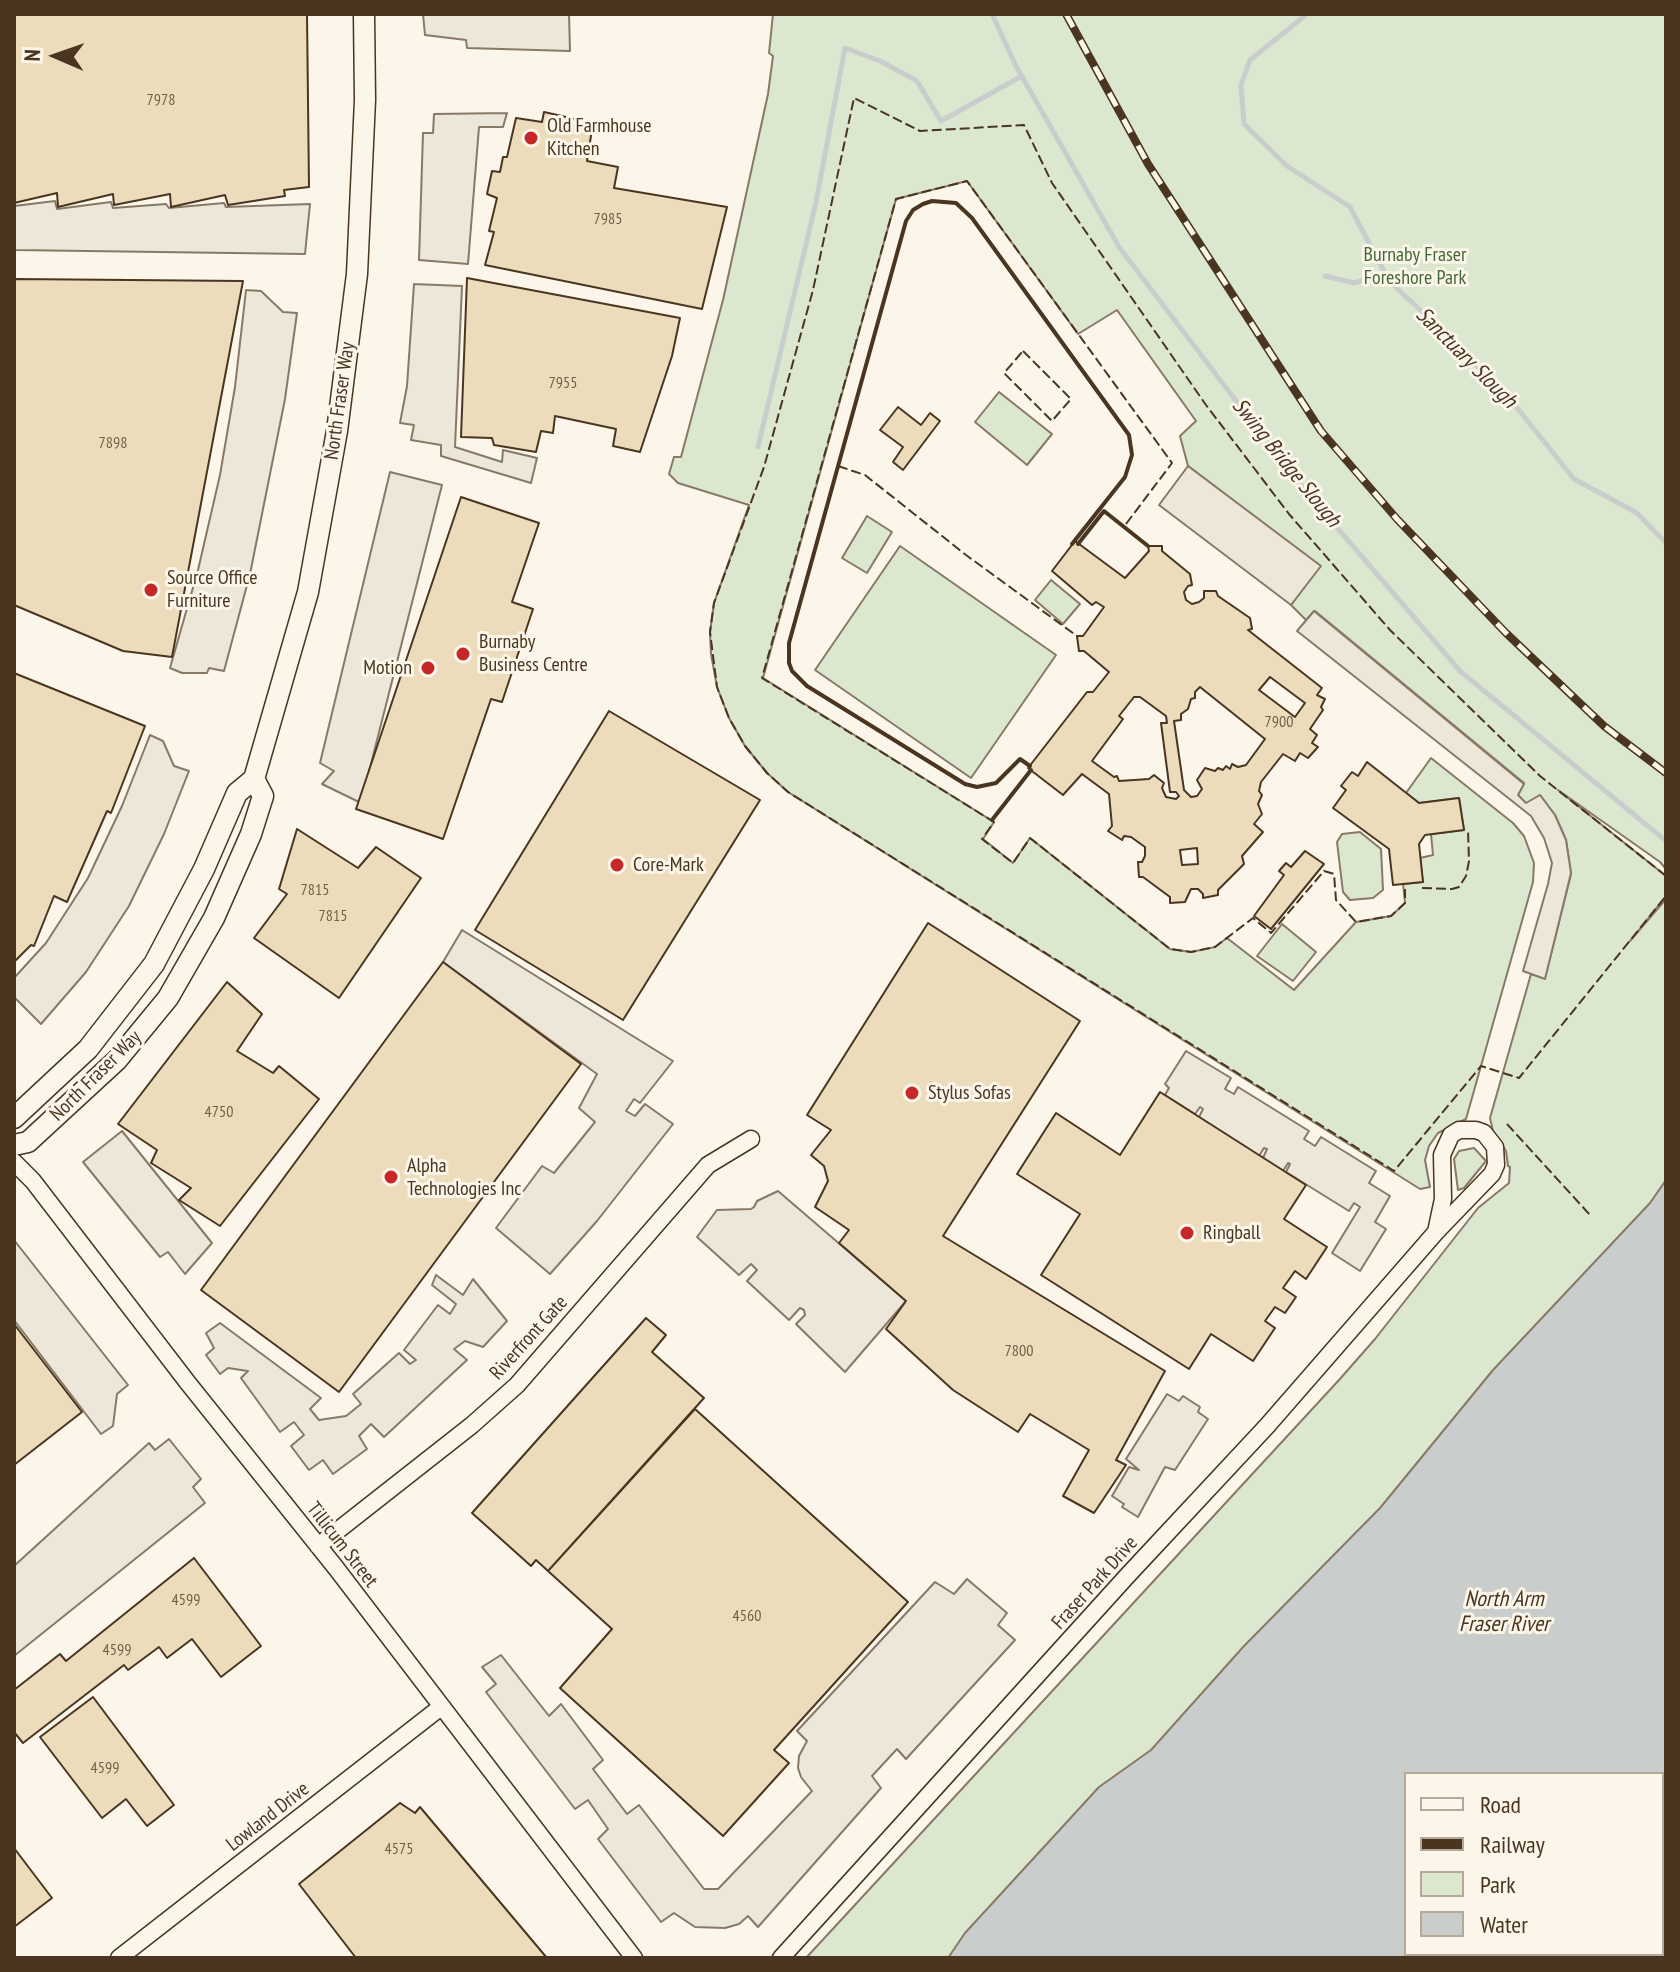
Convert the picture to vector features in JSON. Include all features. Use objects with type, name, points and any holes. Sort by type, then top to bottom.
[{"type":"street","name":"North Fraser Way","points":[[14,1118],[88,1049],[154,964],[204,869],[237,793],[254,779],[308,592],[338,419],[357,274],[365,100],[364,14]]},
{"type":"street","name":"North Fraser Way","points":[[14,1145],[28,1142],[117,1060],[168,998],[214,918],[251,834],[263,796],[254,779]]},
{"type":"street","name":"Fraser Park Drive","points":[[781,1958],[1267,1426],[1436,1232],[1492,1174],[1496,1165],[1495,1147],[1484,1133],[1459,1130],[1451,1135],[1442,1155],[1443,1199],[1436,1232]]},
{"type":"street","name":"Riverfront Gate","points":[[318,1546],[472,1425],[517,1385],[708,1165],[751,1139]]},
{"type":"street","name":"Tillicum Street","points":[[14,1162],[33,1181],[318,1546],[634,1958]]},
{"type":"street","name":"Lowland Drive","points":[[119,1958],[441,1707]]},
{"type":"green space","name":"Burnaby Fraser Foreshore Park","points":[[773,14],[1666,14],[1666,869],[1558,790],[1666,876],[1666,896],[1630,941],[1666,899],[1666,1237],[991,1958],[806,1958],[1339,1380],[1478,1208],[1509,1183],[1510,1167],[1506,1151],[1493,1131],[1490,1118],[1531,974],[1545,978],[1571,874],[1566,840],[1555,815],[1540,795],[1526,804],[1518,795],[1524,783],[1315,611],[1306,620],[1291,605],[1320,566],[1188,466],[1180,436],[1196,421],[1117,310],[1078,334],[967,181],[896,199],[763,678],[994,822],[983,839],[1013,863],[1030,838],[1170,949],[1191,952],[1215,947],[1227,938],[1294,990],[1356,922],[1391,916],[1405,903],[1403,884],[1423,882],[1420,858],[1433,855],[1431,834],[1464,830],[1459,798],[1419,803],[1406,793],[1431,758],[1513,823],[1524,836],[1534,863],[1533,882],[1466,1119],[1438,1133],[1429,1146],[1425,1160],[1430,1187],[1420,1189],[788,792],[767,773],[745,746],[729,718],[717,687],[711,654],[714,603],[749,505],[678,483],[669,474],[674,457],[681,457],[723,300],[768,94],[773,56],[769,53]]},
{"type":"green space","points":[[999,392],[1052,434],[1027,465],[975,422]]},
{"type":"green space","points":[[867,516],[892,532],[867,573],[842,558]]},
{"type":"green space","points":[[900,546],[1056,655],[971,778],[815,670]]},
{"type":"green space","points":[[1051,580],[1080,604],[1063,624],[1035,600]]},
{"type":"green space","points":[[1360,832],[1381,849],[1383,890],[1373,898],[1350,900],[1343,892],[1337,842],[1342,834]]},
{"type":"green space","points":[[1282,924],[1316,952],[1293,981],[1257,956]]},
{"type":"green space","points":[[1474,1148],[1486,1161],[1464,1188],[1458,1190],[1454,1159],[1459,1151]]},
{"type":"shaded area","points":[[423,14],[569,14],[570,51],[467,48],[466,40],[425,35]]},
{"type":"shaded area","points":[[507,113],[503,127],[479,127],[468,264],[419,260],[423,133],[433,133],[434,114]]},
{"type":"shaded area","points":[[55,201],[57,209],[111,202],[113,208],[166,204],[169,208],[224,203],[226,207],[310,204],[305,254],[14,250],[14,206]]},
{"type":"shaded area","points":[[414,284],[462,286],[455,447],[502,462],[503,450],[537,458],[531,483],[441,456],[441,445],[411,440],[414,425],[400,423],[407,386]]},
{"type":"shaded area","points":[[246,290],[261,291],[283,312],[297,313],[285,399],[250,574],[224,671],[209,668],[207,673],[182,673],[170,668],[198,570],[220,475],[235,387]]},
{"type":"shaded area","points":[[1188,466],[1321,566],[1291,605],[1159,505]]},
{"type":"shaded area","points":[[390,472],[442,485],[361,803],[322,784],[334,771],[320,763]]},
{"type":"shaded area","points":[[1314,611],[1524,784],[1518,795],[1526,803],[1540,795],[1555,815],[1566,840],[1571,873],[1545,979],[1523,971],[1552,863],[1544,838],[1531,816],[1297,631]]},
{"type":"shaded area","points":[[150,735],[163,741],[174,766],[189,771],[164,834],[129,906],[86,972],[41,1024],[14,997],[14,978],[46,943],[88,878],[122,806]]},
{"type":"shaded area","points":[[462,930],[673,1061],[640,1103],[634,1099],[626,1111],[635,1116],[645,1104],[673,1124],[597,1221],[550,1274],[496,1228],[542,1166],[554,1173],[595,1122],[579,1108],[597,1074],[443,962]]},
{"type":"shaded area","points":[[1186,1051],[1231,1078],[1225,1089],[1234,1094],[1238,1087],[1309,1131],[1304,1139],[1315,1146],[1321,1137],[1376,1171],[1369,1183],[1390,1196],[1375,1222],[1386,1229],[1360,1271],[1332,1253],[1360,1207],[1354,1203],[1349,1211],[1286,1172],[1290,1164],[1283,1171],[1263,1158],[1267,1149],[1264,1148],[1259,1156],[1199,1117],[1203,1109],[1200,1107],[1195,1114],[1165,1095],[1169,1088],[1165,1084]]},
{"type":"shaded area","points":[[122,1131],[212,1243],[185,1274],[168,1252],[160,1257],[83,1162]]},
{"type":"shaded area","points":[[778,1191],[906,1301],[845,1372],[796,1324],[805,1315],[804,1310],[800,1308],[789,1320],[747,1281],[757,1270],[751,1264],[739,1275],[697,1237],[717,1210],[751,1209],[757,1201]]},
{"type":"shaded area","points":[[14,1240],[128,1385],[117,1394],[113,1426],[101,1434],[14,1320]]},
{"type":"shaded area","points":[[436,1275],[463,1295],[473,1279],[507,1321],[483,1347],[465,1341],[454,1349],[467,1360],[384,1437],[371,1424],[359,1436],[367,1449],[333,1474],[323,1460],[309,1470],[291,1446],[304,1435],[294,1422],[280,1432],[241,1378],[248,1371],[228,1368],[220,1374],[206,1355],[214,1348],[206,1333],[220,1323],[321,1398],[310,1409],[319,1420],[346,1416],[361,1404],[353,1394],[399,1353],[410,1364],[416,1360],[404,1350],[438,1305],[450,1314],[456,1304],[432,1285]]},
{"type":"shaded area","points":[[1167,1394],[1179,1401],[1183,1396],[1200,1407],[1198,1412],[1208,1419],[1175,1470],[1165,1467],[1138,1517],[1112,1496],[1129,1467],[1139,1470],[1126,1459]]},
{"type":"shaded area","points":[[169,1439],[201,1479],[193,1487],[205,1503],[14,1656],[14,1566],[149,1443],[155,1450]]},
{"type":"shaded area","points":[[967,1579],[1007,1613],[998,1625],[1015,1640],[906,1759],[897,1749],[872,1776],[881,1788],[758,1927],[748,1916],[739,1924],[725,1928],[695,1927],[674,1913],[661,1922],[598,1839],[608,1829],[588,1800],[575,1809],[486,1692],[496,1684],[482,1667],[501,1655],[549,1716],[561,1704],[603,1760],[593,1769],[627,1814],[639,1805],[704,1889],[718,1889],[812,1791],[798,1768],[799,1756],[807,1741],[797,1731],[935,1582],[954,1594]]},
{"type":"water","name":"North Arm Fraser River","points":[[1666,1180],[1666,1958],[948,1958],[965,1933],[1099,1787],[1151,1750],[1244,1646],[1380,1508],[1493,1370],[1650,1203]]},
{"type":"building","points":[[14,14],[307,14],[309,187],[284,190],[285,196],[228,205],[225,195],[171,207],[170,194],[114,205],[113,194],[58,207],[57,193],[14,203]]},
{"type":"building","points":[[544,112],[593,123],[587,161],[618,167],[614,188],[727,207],[702,309],[485,265],[494,232],[489,231],[497,198],[487,194],[492,171],[500,172],[503,157],[507,157],[516,118],[542,122]]},
{"type":"building","points":[[467,278],[680,318],[672,356],[640,452],[613,446],[616,429],[555,416],[553,433],[541,431],[536,452],[494,445],[492,438],[461,437]]},
{"type":"building","points":[[14,279],[243,281],[172,657],[123,651],[14,605]]},
{"type":"building","points":[[898,407],[921,425],[930,413],[940,421],[903,470],[893,462],[903,447],[880,430]]},
{"type":"building","name":"Burnaby Business Centre","points":[[461,497],[539,523],[512,602],[533,609],[502,702],[491,699],[443,839],[356,809]]},
{"type":"building","points":[[1075,541],[1125,578],[1149,551],[1148,546],[1162,546],[1162,551],[1190,574],[1192,585],[1184,592],[1186,600],[1192,604],[1199,602],[1204,598],[1204,591],[1216,591],[1218,596],[1250,618],[1252,629],[1248,630],[1322,688],[1317,695],[1325,699],[1321,707],[1323,710],[1310,729],[1317,735],[1312,743],[1318,747],[1308,758],[1300,753],[1295,761],[1283,754],[1261,782],[1259,791],[1262,795],[1258,804],[1262,814],[1254,824],[1263,832],[1242,856],[1244,864],[1218,890],[1218,895],[1203,898],[1198,889],[1191,889],[1185,902],[1170,903],[1170,897],[1139,877],[1138,862],[1142,862],[1145,856],[1145,847],[1131,837],[1124,836],[1122,840],[1108,831],[1112,826],[1109,794],[1082,774],[1063,795],[1028,768],[1087,692],[1093,692],[1109,672],[1084,651],[1079,651],[1077,636],[1083,636],[1104,607],[1096,602],[1092,605],[1052,571]],"holes":[[[1270,677],[1305,703],[1295,717],[1259,690]],[[1200,687],[1265,739],[1246,765],[1238,767],[1232,764],[1230,769],[1226,766],[1223,770],[1218,768],[1215,771],[1205,768],[1197,780],[1202,789],[1197,796],[1191,797],[1184,790],[1174,721],[1181,720],[1181,714],[1188,709]],[[1134,697],[1140,697],[1166,716],[1167,723],[1161,723],[1170,792],[1176,792],[1179,796],[1176,799],[1166,797],[1162,788],[1164,783],[1154,775],[1149,779],[1119,781],[1117,776],[1114,777],[1092,761],[1123,719],[1119,716]],[[1197,848],[1198,864],[1182,865],[1180,850]]]},
{"type":"building","points":[[14,673],[145,726],[111,813],[107,811],[67,902],[54,896],[34,946],[31,945],[14,962]]},
{"type":"building","name":"Core-Mark","points":[[609,711],[760,800],[623,1020],[475,930]]},
{"type":"building","points":[[1367,762],[1419,803],[1459,798],[1464,830],[1425,835],[1419,844],[1423,882],[1393,885],[1389,849],[1333,808],[1346,790],[1341,786],[1352,772],[1358,776]]},
{"type":"building","points":[[297,829],[358,868],[376,847],[421,878],[339,998],[254,938],[287,894],[279,889]]},
{"type":"building","points":[[1305,851],[1324,864],[1271,929],[1254,916],[1284,875],[1279,871],[1286,863],[1291,867]]},
{"type":"building","points":[[928,923],[1080,1021],[943,1236],[1165,1371],[1116,1460],[1126,1465],[1094,1513],[1063,1496],[1089,1450],[1030,1414],[1018,1432],[953,1390],[886,1329],[906,1301],[839,1243],[849,1230],[815,1207],[828,1181],[824,1166],[811,1155],[831,1130],[807,1115]]},
{"type":"building","name":"Alpha Technologies Inc","points":[[443,962],[581,1064],[339,1392],[201,1290]]},
{"type":"building","points":[[227,982],[262,1014],[237,1051],[273,1073],[279,1066],[319,1099],[220,1226],[179,1200],[191,1188],[151,1163],[157,1150],[118,1124]]},
{"type":"building","name":"Ringball","points":[[1160,1092],[1306,1185],[1284,1219],[1327,1247],[1306,1279],[1295,1271],[1283,1288],[1296,1297],[1285,1313],[1275,1307],[1265,1321],[1275,1328],[1253,1361],[1211,1334],[1189,1369],[1041,1275],[1080,1214],[1017,1174],[1056,1113],[1120,1155]]},
{"type":"building","points":[[646,1318],[666,1335],[652,1352],[704,1398],[548,1571],[536,1560],[531,1566],[472,1513]]},
{"type":"building","points":[[14,1324],[82,1412],[14,1465]]},
{"type":"building","points":[[695,1409],[908,1602],[774,1750],[789,1763],[723,1836],[560,1688],[612,1629],[548,1571]]},
{"type":"building","points":[[194,1558],[261,1646],[221,1677],[192,1639],[167,1658],[159,1647],[128,1670],[124,1665],[23,1743],[14,1732],[14,1690],[60,1654],[66,1661]]},
{"type":"building","points":[[93,1697],[174,1805],[147,1826],[126,1799],[102,1818],[40,1737]]},
{"type":"building","points":[[400,1803],[415,1813],[420,1807],[547,1958],[356,1958],[299,1884]]},
{"type":"building","points":[[14,1848],[52,1898],[14,1927]]},
{"type":"waterway","name":"Swing Bridge Slough","points":[[992,14],[1016,66],[1119,247],[1297,481],[1460,671],[1666,841]]},
{"type":"waterway","name":"Sanctuary Slough","points":[[1307,14],[1250,60],[1241,85],[1244,124],[1287,166],[1350,207],[1389,281],[1445,333],[1518,409],[1574,479],[1637,513],[1666,543]]},
{"type":"waterway","points":[[758,447],[816,202],[845,48],[880,61],[917,81],[941,121],[1022,76]]},
{"type":"waterway","points":[[1325,276],[1354,283],[1385,273]]},
{"type":"railway","points":[[1066,14],[1148,164],[1321,431],[1397,519],[1506,633],[1604,726],[1666,773]]},
{"type":"fence","points":[[1666,876],[1540,776],[1390,630],[1289,514],[1206,405],[1052,183],[1024,125],[920,131],[854,98],[813,290],[764,467],[714,603],[710,632],[717,687],[729,718],[745,746],[767,773],[788,792],[1394,1171],[1481,1066],[1519,1078],[1666,896]]},
{"type":"fence","points":[[1126,524],[1172,463],[967,181],[896,199],[762,678],[994,822],[982,839],[1013,863],[1030,838],[1170,949],[1191,952],[1215,947],[1253,918],[1271,933],[1324,871],[1334,874],[1336,900],[1356,922],[1391,916],[1405,903],[1405,889]]},
{"type":"fence","points":[[1023,351],[1071,399],[1052,421],[1004,373],[1023,351]]},
{"type":"fence","points":[[838,466],[865,475],[966,555],[1077,636]]},
{"type":"fence","points":[[1422,888],[1459,887],[1466,876],[1469,861],[1468,830]]},
{"type":"fence","points":[[1507,1124],[1590,1215]]},
{"type":"wall","points":[[1030,766],[1020,759],[996,783],[977,787],[965,784],[807,686],[792,671],[789,663],[789,643],[906,221],[913,210],[923,204],[932,201],[956,203],[972,218],[1129,435],[1132,455],[1125,477],[1072,544]]},
{"type":"wall","points":[[1078,544],[1104,511],[1148,546]]},
{"type":"wall","points":[[992,820],[1031,770]]},
{"type":"place","name":"Old Farmhouse Kitchen","points":[[531,138]]},
{"type":"place","name":"Source Office Furniture","points":[[151,590]]},
{"type":"place","name":"Burnaby Business Centre","points":[[463,654]]},
{"type":"place","name":"Motion","points":[[428,668]]},
{"type":"place","name":"Core-Mark","points":[[617,865]]},
{"type":"place","name":"Stylus Sofas","points":[[912,1093]]},
{"type":"place","name":"Alpha Technologies Inc","points":[[391,1177]]},
{"type":"place","name":"Ringball","points":[[1187,1233]]}]
